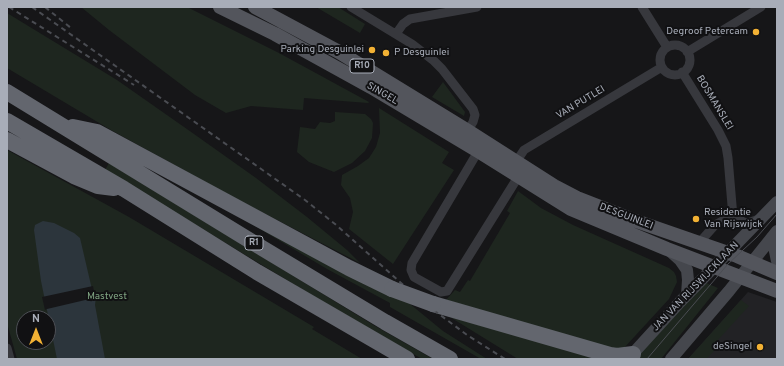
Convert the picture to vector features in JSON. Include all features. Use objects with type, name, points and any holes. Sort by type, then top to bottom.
[{"type":"highway","name":"R1","points":[[7,92],[385,322],[450,359]]},
{"type":"highway","name":"R1","points":[[7,120],[124,189],[257,272],[406,359]]},
{"type":"highway","points":[[61,124],[97,132],[349,268],[392,289],[433,304],[610,355],[631,357]]},
{"type":"highway","points":[[7,140],[74,176],[98,186],[124,189]]},
{"type":"main road","name":"SINGEL","points":[[220,7],[275,34],[371,87],[465,136]]},
{"type":"main road","name":"SINGEL","points":[[255,7],[339,52],[465,136]]},
{"type":"main road","name":"DESGUINLEI","points":[[465,136],[516,162],[554,186],[577,198],[777,273]]},
{"type":"main road","name":"DESGUINLEI","points":[[482,146],[518,177],[571,209],[668,249],[777,291]]},
{"type":"main road","name":"JAN VAN RIJSWIJCKLAAN","points":[[631,357],[687,295],[777,202]]},
{"type":"main road","points":[[775,234],[777,261]]},
{"type":"main road","points":[[671,359],[775,234]]},
{"type":"main road","name":"DESGUINLEI","points":[[668,249],[680,260],[687,270],[687,295]]},
{"type":"street","points":[[351,7],[412,44],[434,60],[473,109],[475,115],[474,119],[465,136]]},
{"type":"street","points":[[396,34],[403,24],[410,19],[477,7]]},
{"type":"street","points":[[642,7],[667,47]]},
{"type":"street","points":[[687,52],[761,7]]},
{"type":"street","points":[[675,45],[684,48],[687,52],[689,56],[688,65],[682,72],[678,74],[669,73],[662,67],[660,58],[663,50],[667,47],[675,45]]},
{"type":"street","name":"VAN PUTLEI","points":[[516,162],[524,150],[662,67]]},
{"type":"street","name":"BOSMANSLEI","points":[[682,72],[721,135],[726,146],[734,217]]},
{"type":"street","points":[[482,146],[412,263],[411,270],[414,277],[440,292],[447,291],[518,177]]},
{"type":"street","points":[[699,243],[715,225],[728,218],[734,217],[748,223],[764,217]]},
{"type":"street","points":[[7,348],[10,359]]},
{"type":"shaded area","points":[[43,221],[54,223],[74,233],[80,238],[94,298],[96,297],[95,305],[105,359],[57,359],[55,350],[56,310],[47,310],[41,281],[34,230],[35,225]]},
{"type":"shaded area","points":[[748,292],[777,302],[777,359],[688,359]]},
{"type":"green space","points":[[81,7],[187,7],[279,53],[369,102],[304,98],[303,110],[251,106],[226,113],[195,95]]},
{"type":"green space","points":[[316,7],[338,7],[365,24],[360,33]]},
{"type":"green space","points":[[7,13],[117,80],[194,134],[256,178],[307,217],[347,250],[360,263],[229,195],[111,130],[7,68]]},
{"type":"green space","points":[[443,82],[465,112],[464,116],[432,97]]},
{"type":"green space","points":[[379,108],[449,152],[442,163],[454,170],[393,264],[349,229],[353,212],[350,198],[341,185],[342,175],[369,158],[376,147],[380,133]]},
{"type":"green space","points":[[335,112],[365,114],[373,123],[372,138],[365,151],[352,163],[334,172],[309,162],[297,152],[300,127],[315,129],[320,122],[330,123],[335,121]]},
{"type":"green space","name":"Mastvest","points":[[7,150],[129,217],[314,327],[312,329],[362,359],[17,359],[7,323]]},
{"type":"green space","points":[[109,163],[375,326],[433,359],[422,359],[315,297],[105,170]]},
{"type":"green space","points":[[518,191],[541,208],[573,225],[669,268],[674,272],[677,282],[669,299],[624,348],[617,350],[446,300],[455,290],[460,292],[468,280],[470,281],[510,213],[507,211]]},
{"type":"green space","points":[[223,207],[404,299],[443,331],[487,359],[481,359],[390,307],[390,303],[327,269]]},
{"type":"green space","points":[[704,282],[718,288],[661,359],[634,359]]},
{"type":"green space","points":[[741,300],[749,306],[717,341],[716,349],[706,359],[688,359]]},
{"type":"green space","points":[[450,317],[602,359],[518,359]]},
{"type":"pier","points":[[93,286],[95,296],[98,297],[45,310],[42,297]]},
{"type":"tram line","points":[[647,359],[728,264],[757,237],[777,214]]},
{"type":"railway","points":[[9,7],[134,85]]},
{"type":"railway","points":[[32,7],[305,200],[335,224],[419,299],[467,335],[505,359]]},
{"type":"railway","points":[[45,7],[71,28]]},
{"type":"place","name":"Degroof Petercam","points":[[756,32]]},
{"type":"place","name":"Parking Desguinlei","points":[[372,50]]},
{"type":"place","name":"P Desguinlei","points":[[386,53]]},
{"type":"place","name":"Residentie Van Rijswijck","points":[[696,219]]},
{"type":"place","name":"deSingel","points":[[760,347]]}]
